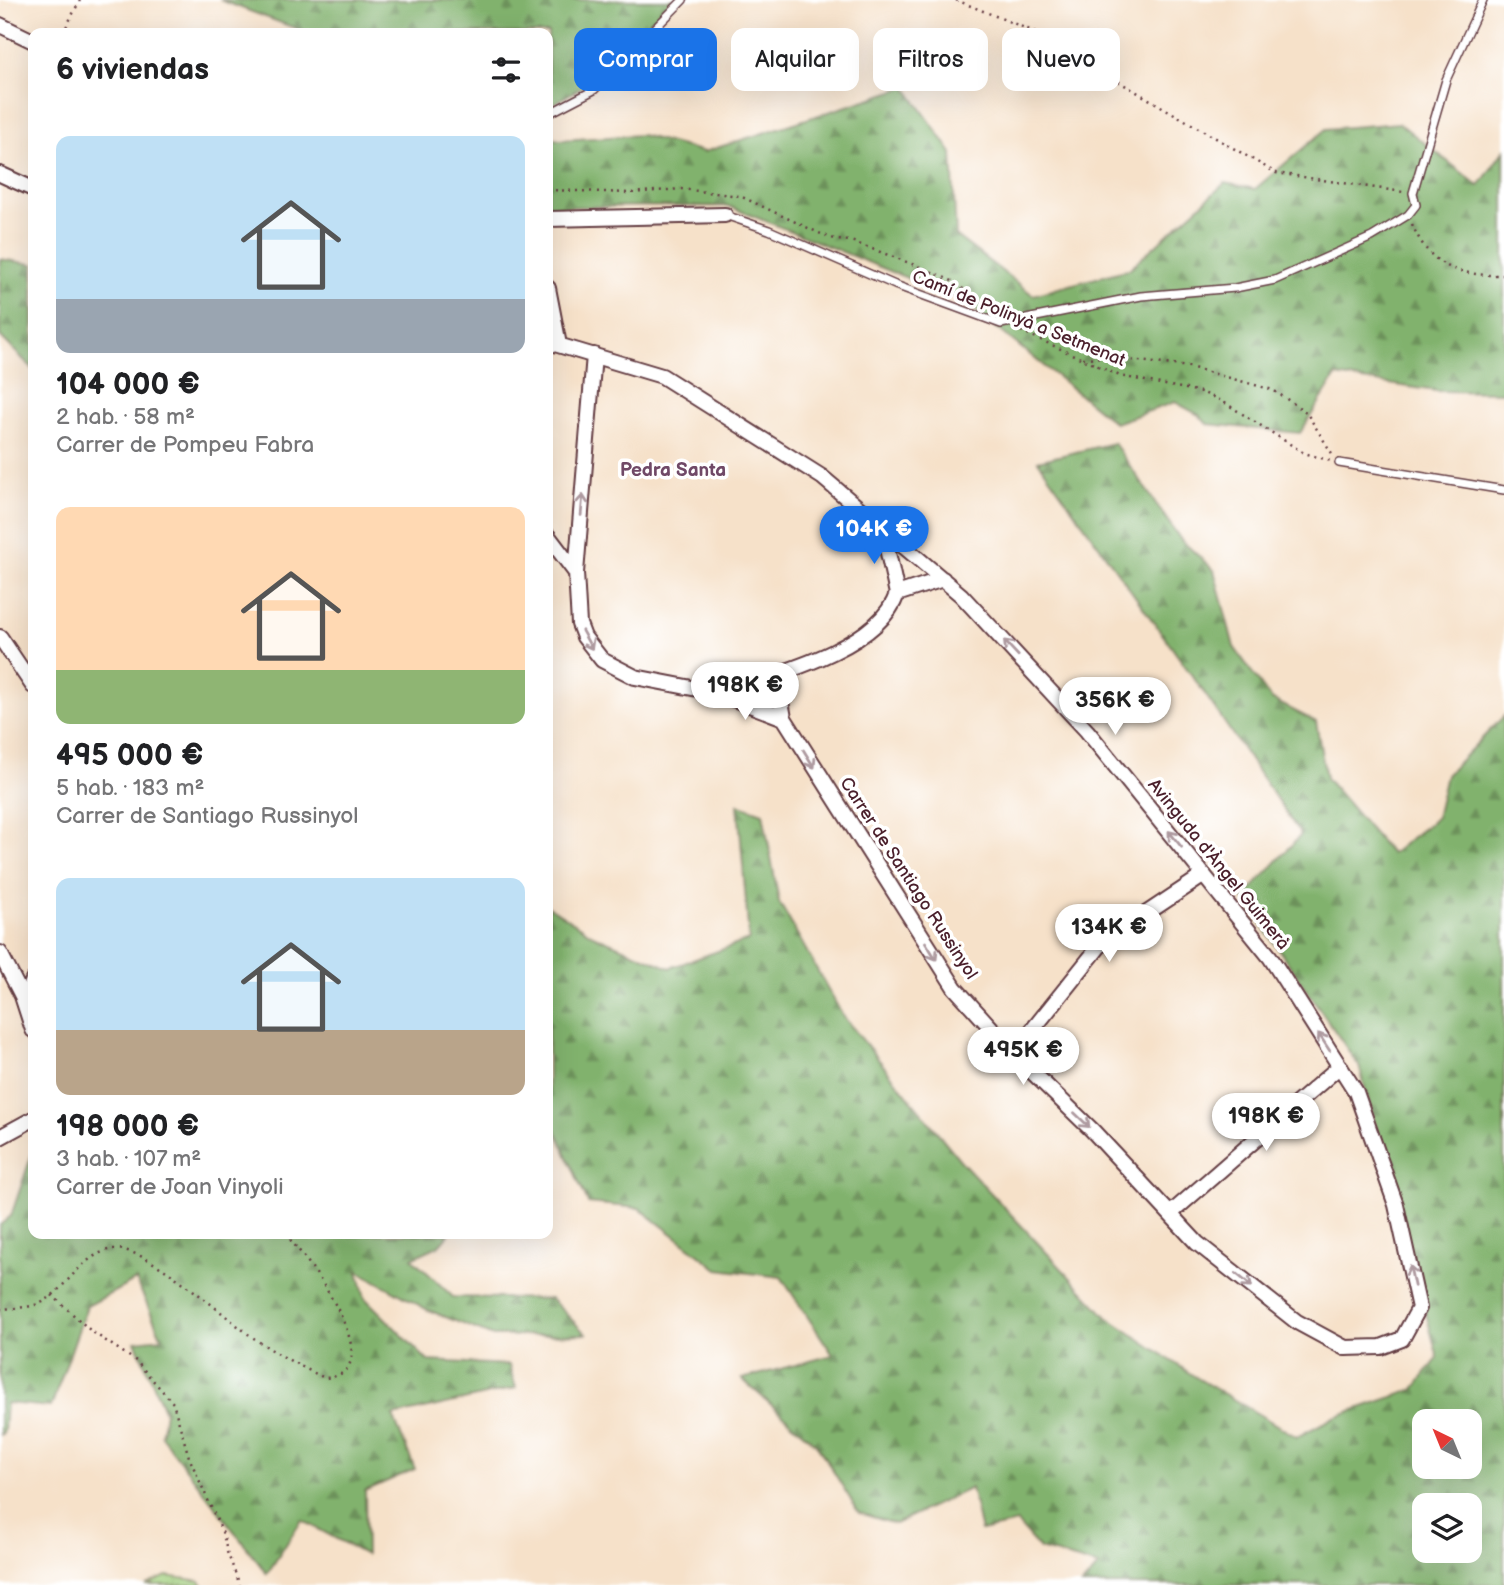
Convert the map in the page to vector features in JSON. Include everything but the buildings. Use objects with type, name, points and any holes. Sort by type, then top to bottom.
[{"type":"street","points":[[0,25],[28,39]]},
{"type":"street","points":[[0,174],[28,187]]},
{"type":"street","points":[[553,219],[725,215]]},
{"type":"street","name":"Avinguda d'Àngel Guimerà","points":[[553,343],[662,376],[822,477],[943,579],[1087,730],[1270,957],[1356,1092],[1396,1205],[1419,1308],[1402,1339]]},
{"type":"street","points":[[593,355],[576,573],[579,624],[583,637],[602,660],[635,677],[718,693],[784,718]]},
{"type":"street","points":[[718,693],[776,674],[865,635],[885,617],[897,594],[883,530]]},
{"type":"street","points":[[553,543],[576,573]]},
{"type":"street","points":[[897,594],[943,579]]},
{"type":"street","points":[[0,637],[28,679]]},
{"type":"street","points":[[16,661],[28,667]]},
{"type":"street","name":"Carrer de Santiago Russinyol","points":[[776,674],[784,718],[955,988],[1014,1053],[1092,1130],[1197,1242],[1297,1322],[1345,1348],[1381,1346],[1402,1339]]},
{"type":"street","points":[[1014,1053],[1102,943],[1204,875]]},
{"type":"street","points":[[0,953],[28,1014]]},
{"type":"street","points":[[25,1004],[28,995]]},
{"type":"street","points":[[1170,1214],[1340,1066]]},
{"type":"street","points":[[0,1137],[28,1122]]},
{"type":"lane","points":[[553,111],[594,90],[683,0]]},
{"type":"lane","points":[[1001,324],[1142,296],[1235,288],[1275,280],[1340,254],[1408,215],[1416,205],[1413,193],[1446,79],[1483,0]]},
{"type":"lane","name":"Camí de Polinyà a Setmenat","points":[[725,215],[769,230],[894,285],[1001,324]]},
{"type":"lane","points":[[1339,463],[1504,490]]},
{"type":"path","points":[[66,28],[80,0]]},
{"type":"path","points":[[956,0],[1030,30],[1276,173],[1413,193]]},
{"type":"path","points":[[1408,215],[1422,247],[1437,261],[1462,272],[1504,275]]},
{"type":"path","name":"Camí de Polinyà a Setmenat","points":[[1001,324],[1120,376],[1201,392],[1244,412],[1304,453],[1339,463]]},
{"type":"path","points":[[1083,358],[1104,357],[1190,367],[1273,390],[1306,412],[1339,463]]},
{"type":"path","points":[[0,1310],[44,1302],[65,1280],[98,1254],[110,1249],[122,1249],[138,1254],[174,1277],[278,1354],[325,1378],[333,1377],[347,1368],[351,1360],[348,1332],[321,1281],[289,1239]]},
{"type":"path","points":[[52,1294],[91,1331],[136,1361],[173,1403],[189,1457],[223,1534],[240,1585]]},
{"type":"green space","points":[[220,0],[672,0],[644,28],[574,28],[575,91],[553,104],[553,28],[295,28]]},
{"type":"green space","points":[[894,91],[909,91],[952,153],[956,236],[1033,295],[1129,269],[1225,183],[1255,189],[1326,129],[1399,123],[1479,186],[1504,150],[1504,392],[1436,391],[1336,376],[1300,433],[1207,424],[1199,415],[1175,402],[1115,423],[962,300],[728,206],[553,207],[553,139],[641,135],[704,152]]},
{"type":"green space","points":[[0,259],[28,263],[28,364],[0,336]]},
{"type":"green space","points":[[1114,443],[1181,540],[1214,570],[1234,647],[1271,699],[1316,722],[1326,778],[1391,854],[1436,818],[1446,775],[1504,716],[1504,1585],[1082,1585],[1099,1566],[1040,1549],[1017,1523],[981,1531],[971,1488],[895,1524],[859,1513],[817,1445],[742,1379],[833,1355],[781,1277],[718,1269],[639,1208],[588,1203],[553,1123],[553,909],[593,935],[670,968],[749,940],[738,804],[763,813],[779,902],[843,1016],[960,1160],[1107,1317],[1194,1376],[1297,1437],[1334,1417],[1413,1390],[1438,1358],[1359,1066],[1243,898],[1301,835],[1203,691],[1038,461]]},
{"type":"green space","points":[[28,1166],[28,1239],[444,1239],[438,1246],[412,1258],[453,1297],[551,1299],[586,1334],[493,1336],[428,1310],[358,1271],[365,1298],[428,1361],[509,1365],[516,1388],[393,1416],[415,1469],[365,1491],[366,1555],[302,1520],[267,1574],[161,1436],[165,1412],[135,1341],[162,1338],[136,1280],[87,1306],[51,1407],[6,1403],[4,1432],[0,1435],[0,1225],[11,1216]]},
{"type":"green space","points":[[167,1576],[200,1581],[203,1585],[146,1585]]},
{"type":"district","name":"Pedra Santa","points":[[673,469]]}]
